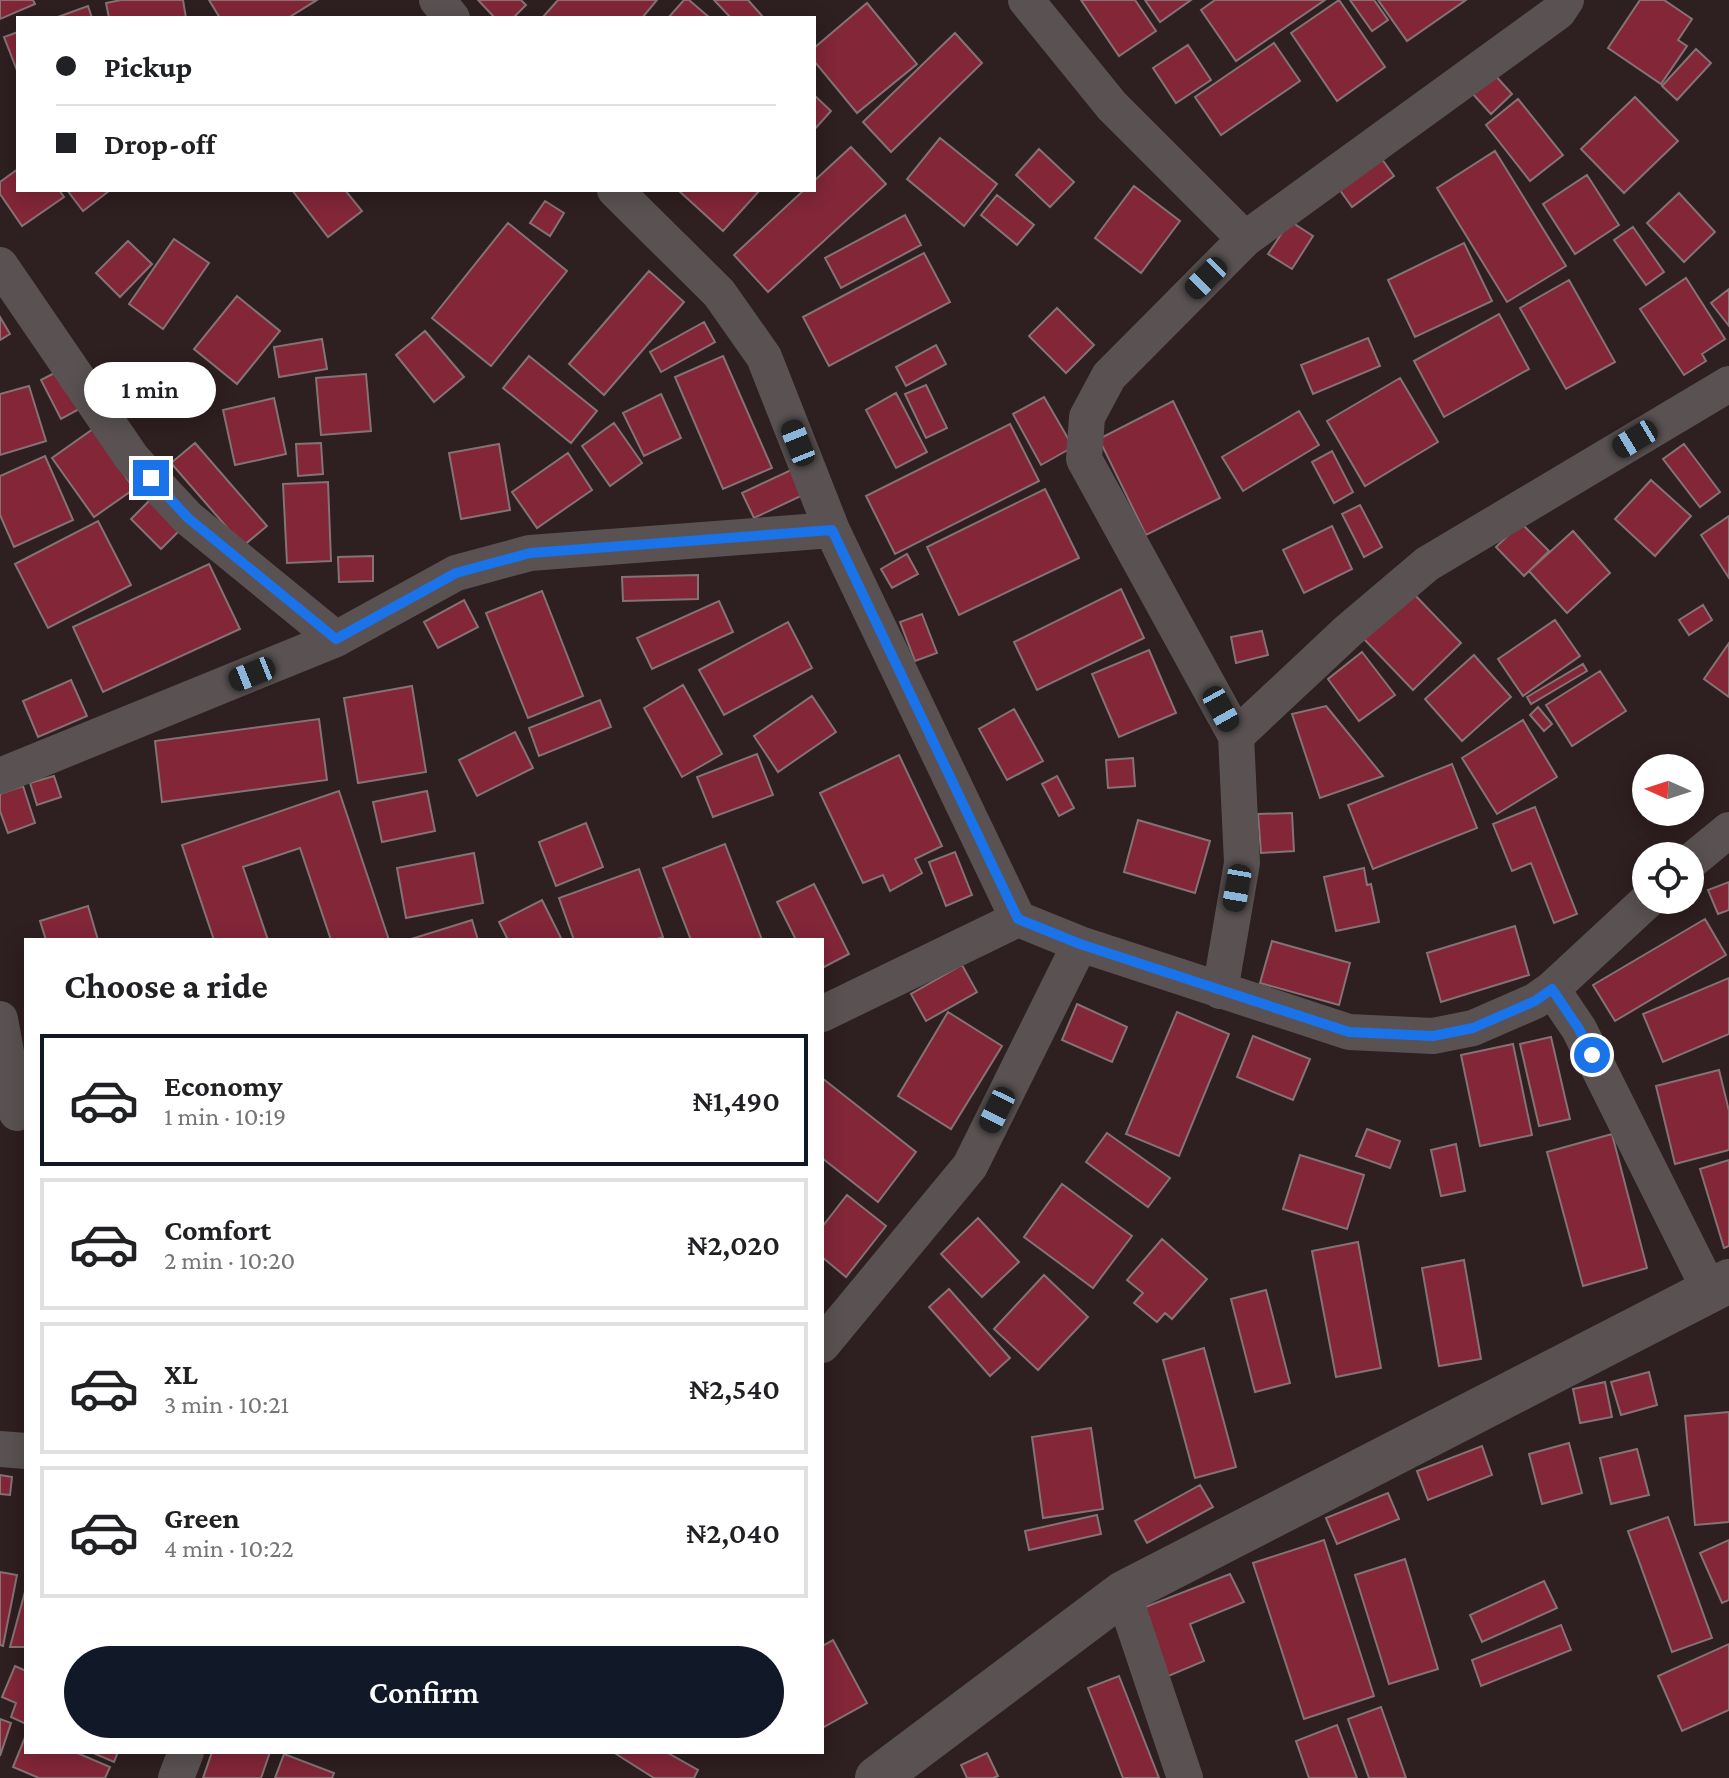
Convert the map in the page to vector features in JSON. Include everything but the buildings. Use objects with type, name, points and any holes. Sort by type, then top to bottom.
[{"type":"street","points":[[437,0],[450,16]]},
{"type":"street","points":[[1026,0],[1112,106],[1245,239]]},
{"type":"street","points":[[1220,991],[1242,863],[1236,736],[1084,459],[1087,417],[1109,376],[1245,239],[1558,12],[1566,0]]},
{"type":"street","points":[[617,192],[719,293],[764,357],[832,530],[1018,919],[1080,944],[1349,1032],[1433,1036],[1473,1028],[1535,1001],[1633,914]]},
{"type":"street","points":[[0,265],[132,458],[188,518],[336,639]]},
{"type":"street","points":[[1236,736],[1348,631],[1427,564],[1729,384]]},
{"type":"street","points":[[0,776],[336,639],[456,573],[530,553],[832,530]]},
{"type":"street","points":[[1704,851],[1729,830]]},
{"type":"street","points":[[824,1013],[1018,919]]},
{"type":"street","points":[[824,1343],[970,1166],[1080,944]]},
{"type":"street","points":[[877,1778],[1123,1593],[1720,1286],[1579,1029],[1552,989]]},
{"type":"street","points":[[0,1019],[17,1113]]},
{"type":"street","points":[[0,1449],[24,1451]]},
{"type":"street","points":[[1123,1593],[1185,1778]]},
{"type":"street","points":[[176,1778],[185,1754]]},
{"type":"route","points":[[151,478],[188,518],[336,639],[456,573],[530,553],[832,530],[1018,919],[1080,944],[1349,1032],[1433,1036],[1473,1028],[1535,1001],[1552,989],[1592,1055]]}]
